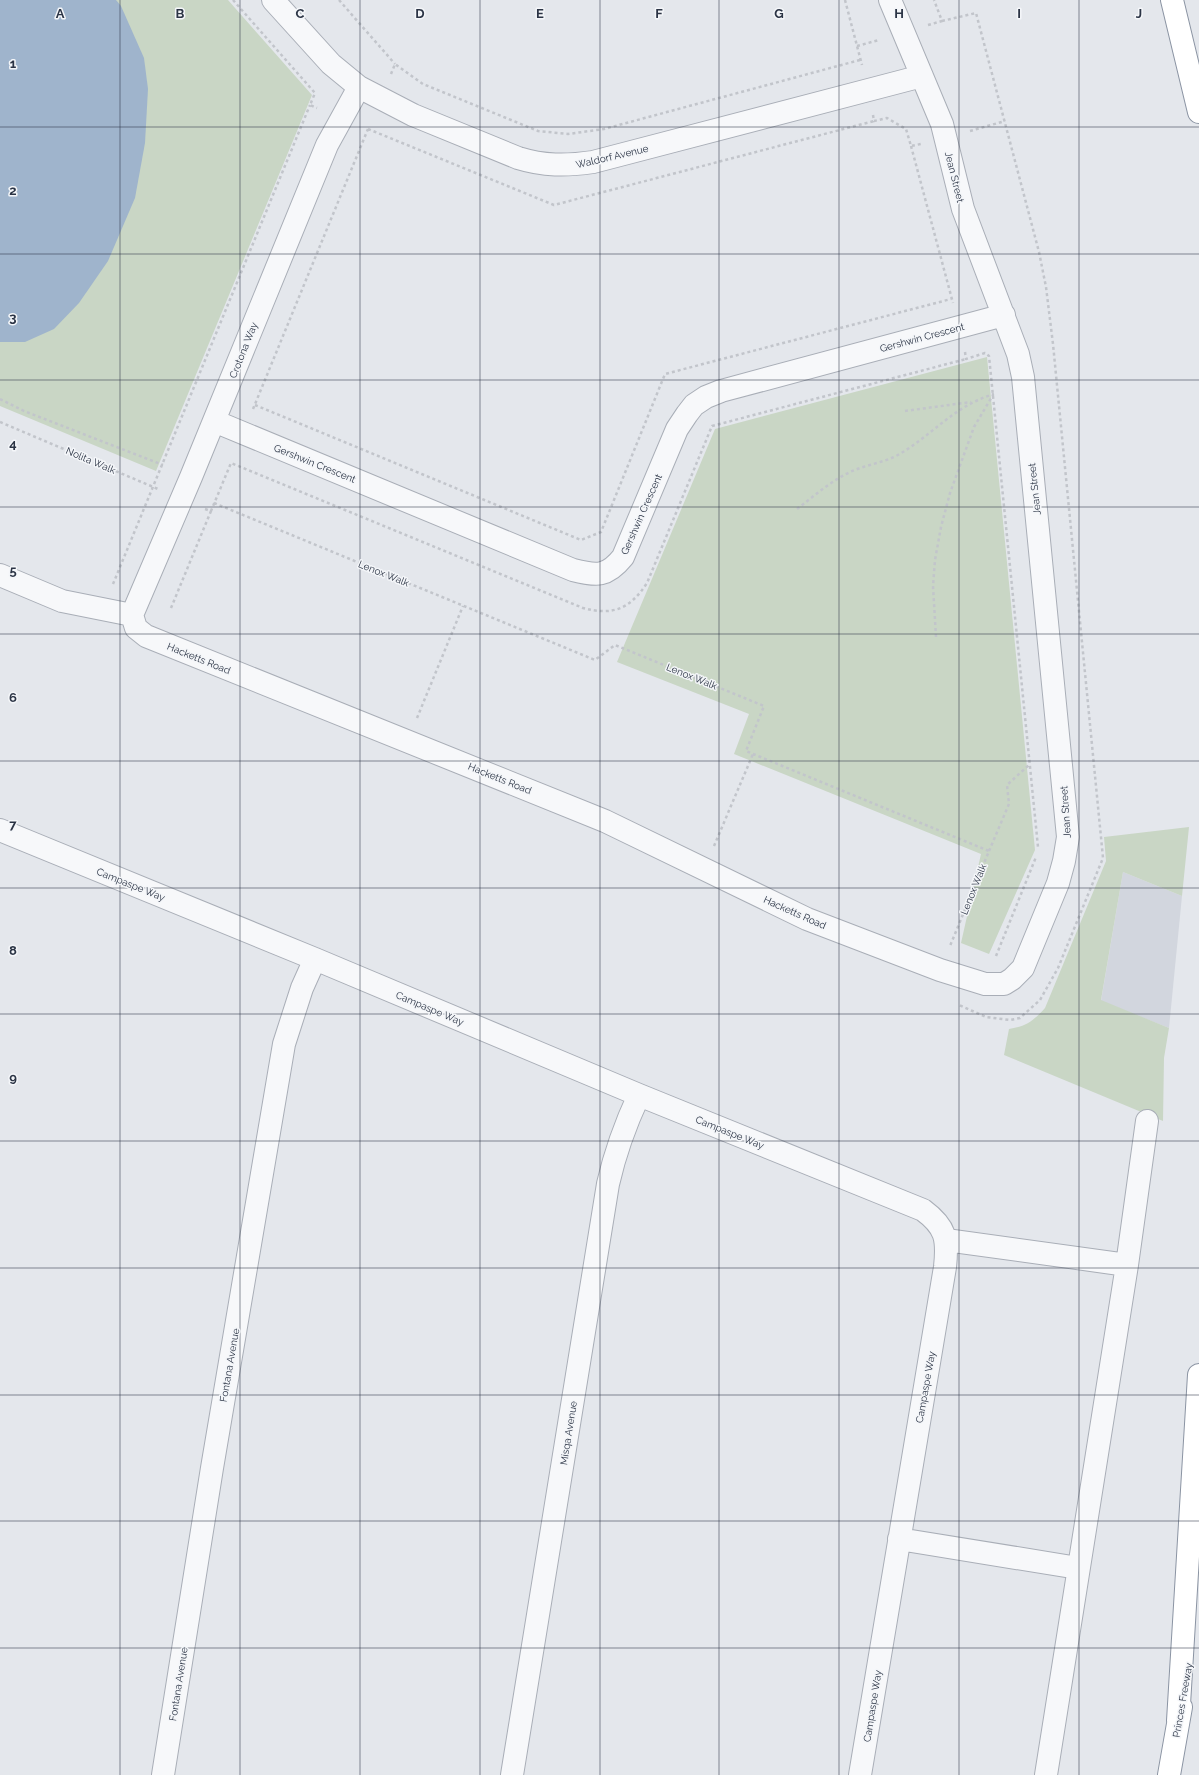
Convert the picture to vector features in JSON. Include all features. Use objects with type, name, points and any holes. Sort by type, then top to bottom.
[{"type":"highway","points":[[1172,0],[1199,112]]},
{"type":"highway","points":[[1178,1721],[1199,1375]]},
{"type":"highway","name":"Princes Freeway","points":[[1169,1775],[1199,1602]]},
{"type":"street","name":"Jean Street","points":[[890,0],[942,124],[963,208],[972,236],[1018,354],[1024,392],[1068,837],[1058,883],[1023,968],[1012,980],[994,984]]},
{"type":"street","name":"Waldorf Avenue","points":[[284,4],[331,64],[359,87],[414,115],[518,158],[536,163],[561,165],[592,162],[922,76]]},
{"type":"street","name":"Crotona Way","points":[[132,615],[191,477],[327,145],[359,87]]},
{"type":"street","name":"Gershwin Crescent","points":[[214,421],[573,570],[589,574],[602,574],[615,566],[623,557],[677,429],[694,405],[706,396],[1004,315]]},
{"type":"street","points":[[0,575],[62,601],[132,615]]},
{"type":"street","name":"Hacketts Road","points":[[132,615],[136,628],[146,636],[605,821],[807,919],[940,970],[994,984]]},
{"type":"street","name":"Campaspe Way","points":[[0,830],[315,959],[639,1096],[923,1210],[936,1219],[946,1240],[947,1251],[945,1267],[860,1775]]},
{"type":"street","name":"Fontana Avenue","points":[[163,1775],[212,1468],[284,1044],[302,988],[315,959]]},
{"type":"street","name":"Misqa Avenue","points":[[512,1775],[608,1184],[615,1155],[625,1125],[639,1096]]},
{"type":"street","points":[[1046,1775],[1126,1266],[1147,1121]]},
{"type":"street","points":[[946,1240],[1126,1266]]},
{"type":"street","points":[[899,1539],[1078,1568]]},
{"type":"path","points":[[339,0],[395,64],[423,84],[538,131],[568,134],[604,129],[860,60]]},
{"type":"path","points":[[341,3],[345,0]]},
{"type":"path","points":[[395,64],[231,463],[583,608],[604,612],[616,611],[639,596],[648,583],[712,426],[985,354],[989,356],[1038,850],[994,984]]},
{"type":"path","points":[[102,610],[310,105]]},
{"type":"path","points":[[911,146],[960,327],[966,359]]},
{"type":"path","points":[[255,405],[581,540],[601,532],[665,374],[952,299]]},
{"type":"path","points":[[797,509],[829,485],[850,472],[895,456],[972,402],[993,394],[1024,392]]},
{"type":"path","points":[[936,637],[933,586],[935,560],[941,527],[950,492],[974,427],[993,394]]},
{"type":"path","points":[[0,399],[24,411],[191,477]]},
{"type":"path","points":[[905,411],[972,402]]},
{"type":"path","name":"Nolita Walk","points":[[0,422],[182,498]]},
{"type":"path","name":"Lenox Walk","points":[[231,463],[214,504],[595,660],[615,645],[764,706],[746,751],[989,851],[940,970]]},
{"type":"path","points":[[171,608],[211,511]]},
{"type":"path","points":[[408,741],[464,606]]},
{"type":"path","points":[[705,869],[753,754]]},
{"type":"path","points":[[989,851],[1009,804],[1007,785],[1030,764]]},
{"type":"shaded area","points":[[1123,872],[1182,896],[1169,1028],[1101,1001]]},
{"type":"green space","points":[[0,0],[228,0],[312,95],[156,471],[0,406]]},
{"type":"green space","points":[[987,357],[1035,850],[989,954],[961,943],[981,854],[734,754],[749,714],[617,662],[715,429]]},
{"type":"green space","points":[[1189,827],[1182,896],[1123,872],[1101,1000],[1169,1028],[1164,1058],[1163,1121],[1004,1055],[1009,1029],[1029,1022],[1045,1008],[1106,861],[1104,837]]},
{"type":"water","points":[[0,0],[116,0],[121,6],[144,58],[148,89],[145,143],[135,198],[108,261],[79,303],[54,329],[25,342],[0,342]]}]
